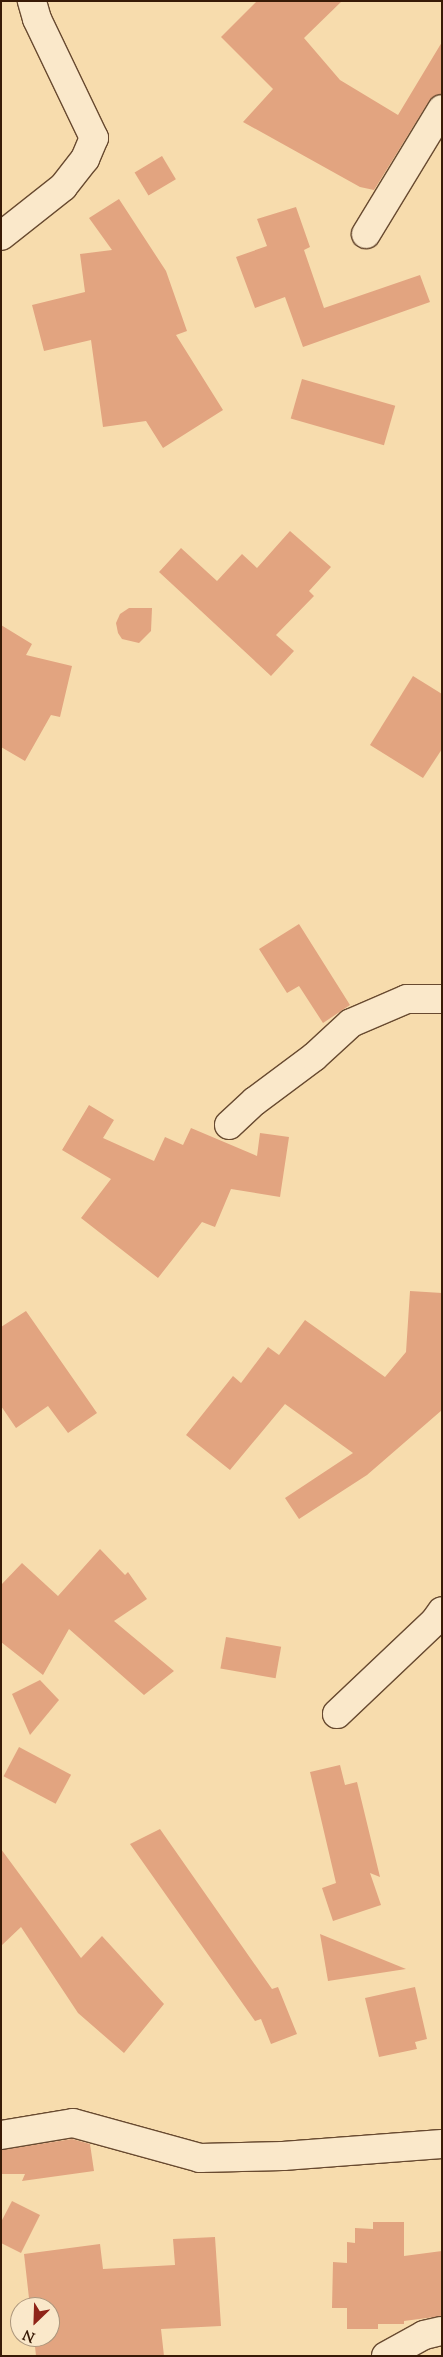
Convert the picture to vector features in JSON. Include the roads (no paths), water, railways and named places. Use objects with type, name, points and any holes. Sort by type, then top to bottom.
[{"type":"street","points":[[1,236],[63,187],[84,159],[94,138],[37,19],[32,1]]},
{"type":"street","points":[[366,234],[442,109]]},
{"type":"street","points":[[229,1125],[255,1101],[314,1057],[351,1023],[407,999],[442,999]]},
{"type":"street","points":[[337,1714],[442,1611]]},
{"type":"street","points":[[1,2135],[73,2123],[200,2158],[283,2156],[442,2144]]},
{"type":"street","points":[[386,2356],[424,2335],[442,2331]]}]
